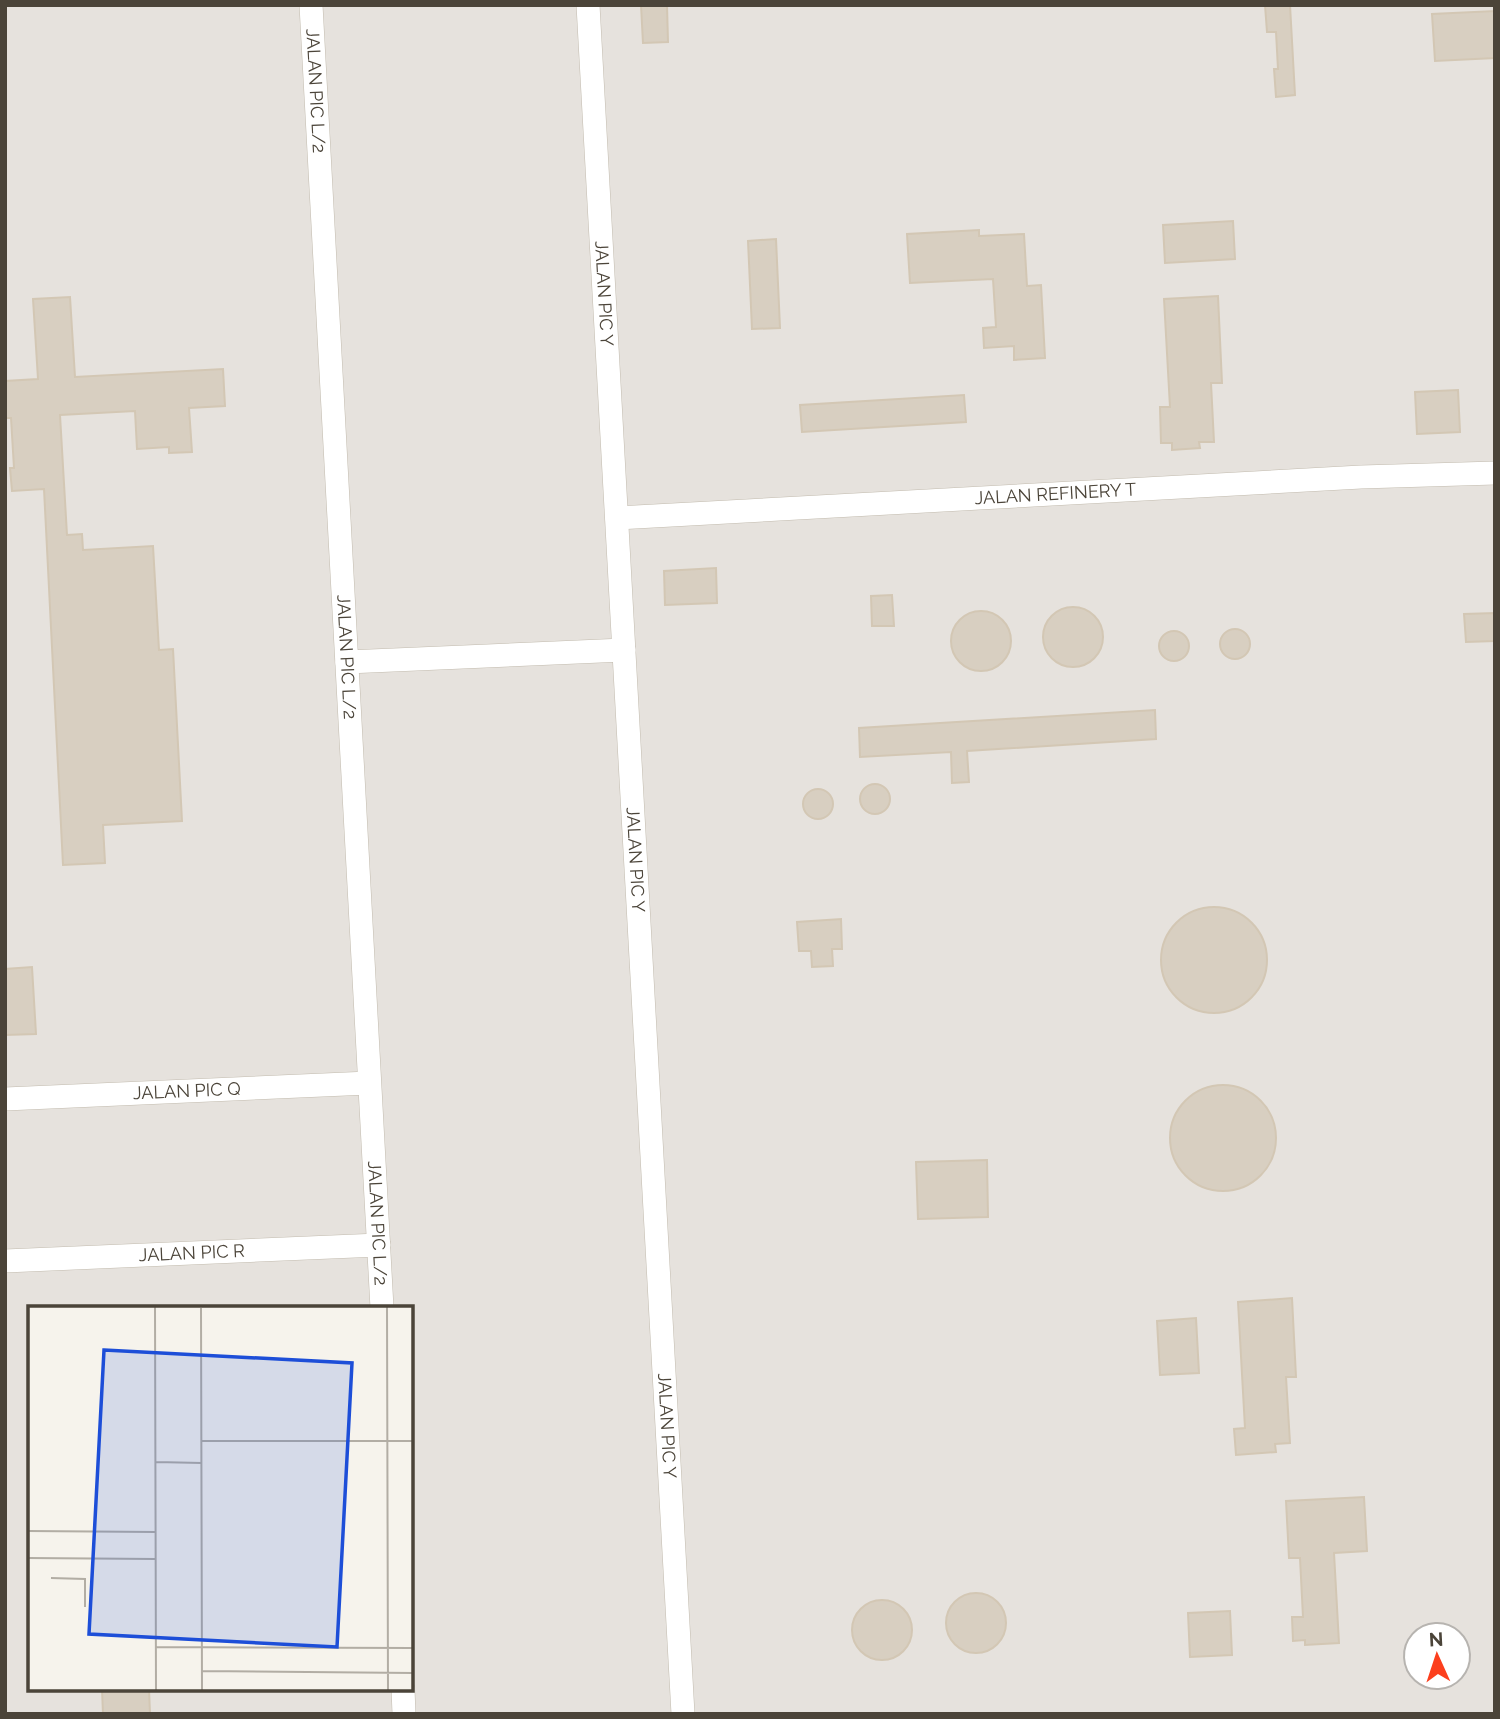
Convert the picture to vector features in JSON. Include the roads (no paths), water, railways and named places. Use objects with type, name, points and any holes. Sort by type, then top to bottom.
[{"type":"street","name":"JALAN PIC L/2","points":[[311,5],[382,1306]]},
{"type":"street","name":"JALAN PIC Y","points":[[588,5],[683,1714]]},
{"type":"street","name":"JALAN REFINERY T","points":[[617,518],[1361,477],[1495,473]]},
{"type":"street","points":[[347,662],[624,650]]},
{"type":"street","name":"JALAN PIC Q","points":[[5,1099],[369,1083]]},
{"type":"street","name":"JALAN PIC R","points":[[5,1261],[379,1245]]},
{"type":"street","points":[[403,1691],[404,1714]]}]
